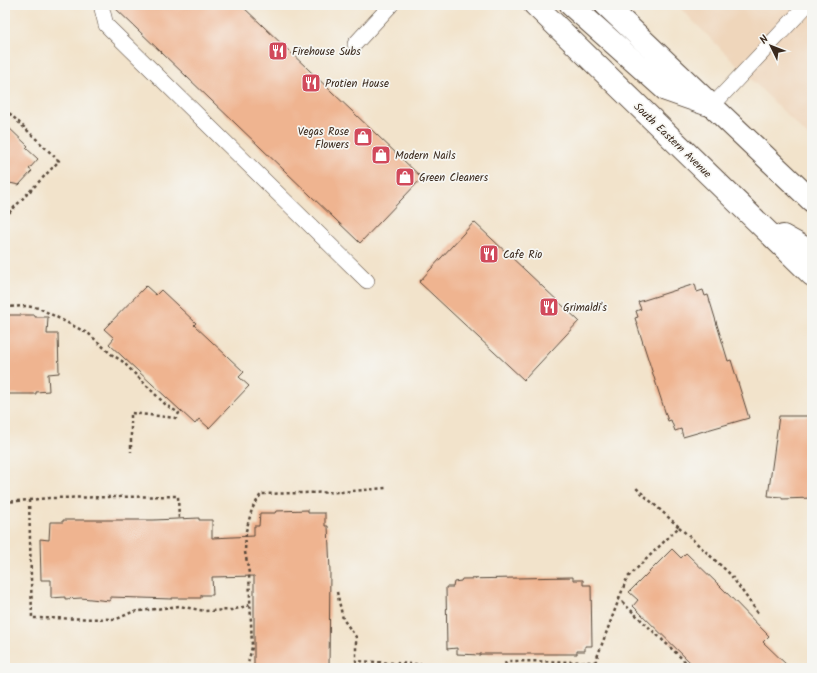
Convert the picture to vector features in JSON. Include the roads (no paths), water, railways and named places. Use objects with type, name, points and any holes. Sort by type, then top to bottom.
[{"type":"main road","name":"South Eastern Avenue","points":[[535,5],[812,275]]},
{"type":"main road","points":[[571,5],[666,90],[712,106]]},
{"type":"main road","points":[[606,5],[812,201]]},
{"type":"main road","points":[[760,224],[812,252]]},
{"type":"lane","points":[[101,5],[106,25],[367,281]]},
{"type":"lane","points":[[355,44],[391,5]]},
{"type":"lane","points":[[712,106],[807,5]]},
{"type":"place","name":"Firehouse Subs","points":[[278,51]]},
{"type":"place","name":"Protien House","points":[[311,83]]},
{"type":"place","name":"Vegas Rose Flowers","points":[[363,137]]},
{"type":"place","name":"Modern Nails","points":[[381,155]]},
{"type":"place","name":"Green Cleaners","points":[[405,177]]},
{"type":"place","name":"Cafe Rio","points":[[489,254]]},
{"type":"place","name":"Grimaldi's","points":[[549,307]]}]
